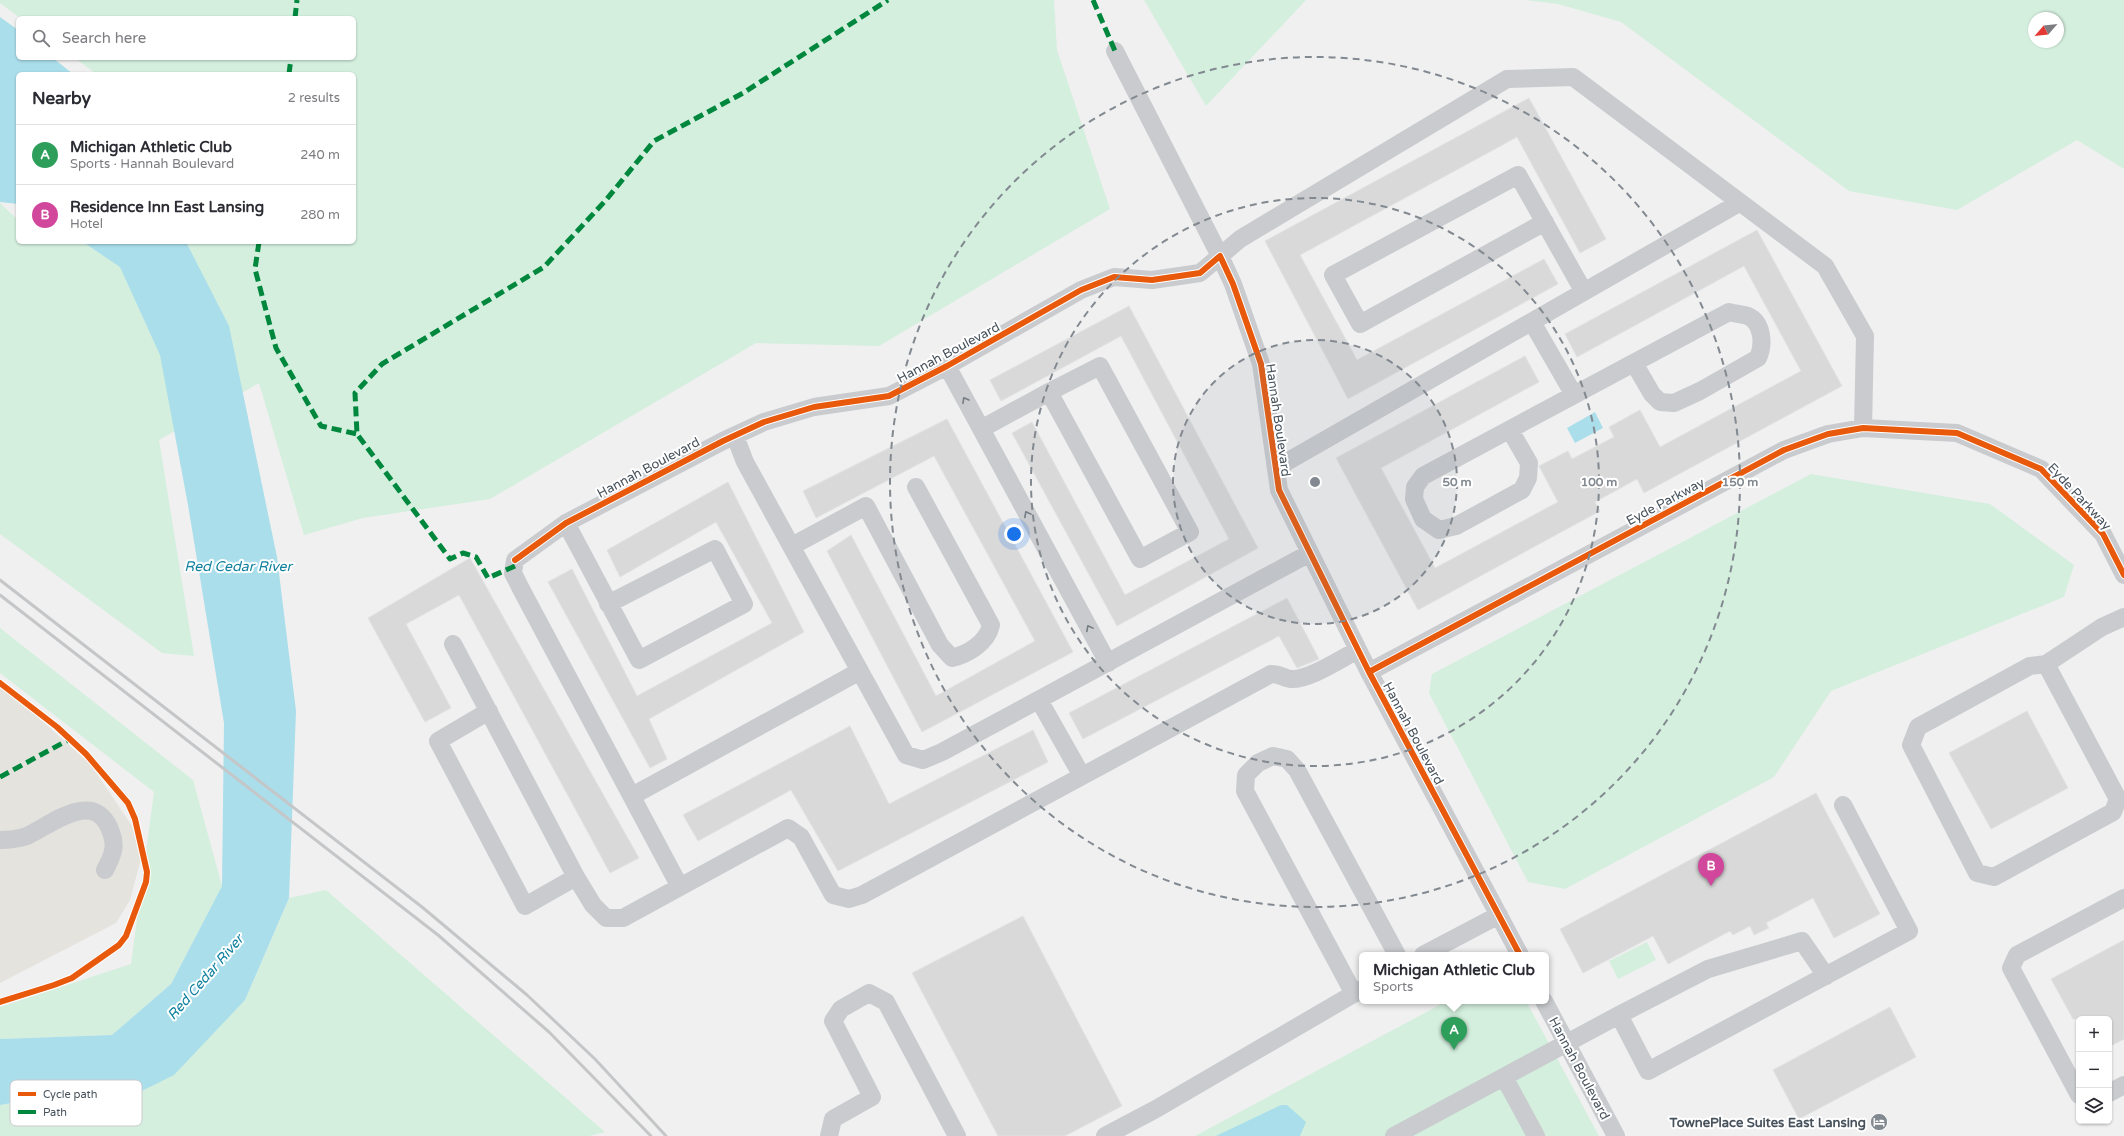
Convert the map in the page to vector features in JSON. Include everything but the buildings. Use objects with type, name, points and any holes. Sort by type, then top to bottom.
[{"type":"street","points":[[1115,51],[1220,256],[1240,239],[1507,79],[1574,77],[1739,203],[1825,266],[1865,336],[1863,428]]},
{"type":"street","points":[[1544,222],[1360,324],[1333,275],[1518,174],[1584,292]]},
{"type":"street","points":[[1276,468],[1739,203]]},
{"type":"street","name":"Hannah Boulevard","points":[[632,796],[521,589],[514,573],[516,560],[566,523],[764,422],[814,407],[889,396],[946,366],[1081,290],[1114,277],[1152,280],[1200,273],[1220,256],[1233,284],[1261,364],[1279,490],[1369,672],[1518,952]]},
{"type":"street","points":[[1510,430],[1529,463],[1528,478],[1522,490],[1456,526],[1439,530],[1423,519],[1414,499],[1415,487],[1423,476],[1729,312],[1748,316],[1755,323],[1760,334],[1762,349],[1758,358],[1700,391],[1674,403],[1660,402],[1652,394],[1634,363]]},
{"type":"street","points":[[1532,322],[1574,395]]},
{"type":"street","points":[[946,366],[1108,663]]},
{"type":"street","points":[[981,429],[1049,392],[1100,366],[1190,532],[1140,559],[1049,392]]},
{"type":"street","name":"Eyde Parkway","points":[[1369,672],[1784,450],[1828,434],[1863,428],[1956,433],[2041,469],[2103,534],[2124,575]]},
{"type":"street","points":[[735,436],[746,462],[906,755],[923,760],[942,752],[1310,553]]},
{"type":"street","points":[[792,546],[866,506],[940,645],[952,658],[962,656],[977,647],[989,632],[991,625],[916,487]]},
{"type":"street","points":[[566,523],[608,604],[639,660],[744,604],[715,549],[608,604]]},
{"type":"street","points":[[2046,664],[2118,799],[2113,812],[1994,877],[1977,873],[1911,745],[1918,727],[2030,666],[2046,664],[2102,627],[2124,617]]},
{"type":"street","points":[[453,644],[576,877],[593,905],[606,918],[623,918],[788,828],[801,837],[833,894],[849,899],[862,895],[1271,674],[1280,674],[1289,679],[1302,678],[1358,650]]},
{"type":"street","points":[[680,887],[632,796],[860,671]]},
{"type":"street","points":[[1039,700],[1082,776]]},
{"type":"street","points":[[489,711],[438,742],[525,906],[576,877]]},
{"type":"street","points":[[1105,1136],[1156,1109],[1358,992],[1245,791],[1246,775],[1258,763],[1273,756],[1287,759],[1297,770],[1395,952]]},
{"type":"street","points":[[1619,1015],[1648,1071],[1909,931],[1843,805]]},
{"type":"street","points":[[0,840],[10,840],[26,836],[78,810],[94,810],[107,822],[114,839],[114,854],[105,870]]},
{"type":"street","points":[[2076,1089],[2011,968],[2017,955],[2124,898]]},
{"type":"street","points":[[1429,952],[1498,915]]},
{"type":"street","points":[[1394,1136],[1708,969],[1802,941],[1826,976]]},
{"type":"street","points":[[829,1136],[833,1119],[872,1097],[833,1021],[841,1009],[869,993],[886,1002],[957,1136]]},
{"type":"street","name":"Hannah Boulevard","points":[[1546,1004],[1616,1136]]},
{"type":"street","points":[[1504,1077],[1536,1136]]},
{"type":"street","points":[[2112,1092],[2124,1086]]},
{"type":"shaded area","points":[[0,683],[91,765],[132,826],[141,859],[130,900],[116,923],[0,983]]},
{"type":"green space","points":[[0,0],[1054,0],[1057,50],[1110,209],[879,346],[756,343],[490,499],[363,518],[304,535],[259,383],[159,440],[194,656],[162,653],[0,534],[0,203],[16,218],[16,244],[356,244],[356,72],[93,72],[78,60],[356,60],[356,16],[17,16],[0,3]]},
{"type":"green space","points":[[1144,0],[1306,0],[1206,106]]},
{"type":"green space","points":[[1526,0],[2124,0],[2124,169],[2077,140],[1957,210],[1849,191],[1621,22],[1558,4]]},
{"type":"green space","points":[[1811,474],[1990,504],[2074,565],[2064,597],[1831,691],[1774,777],[1565,889],[1528,882],[1429,693],[1432,674]]},
{"type":"green space","points":[[0,628],[193,780],[222,886],[171,984],[112,1035],[0,1039],[0,1007],[131,964],[154,792],[0,673]]},
{"type":"green space","points":[[326,890],[605,1132],[589,1136],[0,1136],[0,1105],[10,1103],[10,1126],[142,1126],[142,1080],[245,1000],[289,898]]},
{"type":"green space","points":[[1647,942],[1656,960],[1618,979],[1609,961]]},
{"type":"green space","points":[[1441,1004],[1528,1004],[1599,1136],[1195,1136]]},
{"type":"water","points":[[0,17],[16,29],[16,60],[56,60],[70,72],[16,72],[16,204],[0,202]]},
{"type":"water","name":"Red Cedar River","points":[[86,244],[187,244],[229,326],[277,557],[296,711],[289,898],[245,1000],[174,1075],[142,1091],[142,1080],[10,1080],[10,1103],[0,1105],[0,1039],[112,1035],[171,984],[222,886],[224,723],[188,505],[160,355],[120,267]]},
{"type":"water","points":[[1595,412],[1603,428],[1575,443],[1567,428]]},
{"type":"water","points":[[1281,1105],[1287,1105],[1306,1122],[1300,1136],[1216,1136]]},
{"type":"railway","points":[[0,580],[422,907],[527,995],[595,1059],[666,1136]]},
{"type":"railway","points":[[0,595],[438,935],[549,1032],[651,1136]]},
{"type":"marked path","points":[[295,16],[297,0]]},
{"type":"marked path","points":[[515,566],[488,578],[476,557],[463,553],[450,559],[357,434],[355,393],[382,364],[544,267],[606,200],[654,141],[743,93],[888,0]]},
{"type":"marked path","points":[[1093,0],[1115,51]]},
{"type":"marked path","points":[[289,72],[291,60]]},
{"type":"marked path","points":[[259,244],[255,269],[276,348],[321,426],[357,434]]},
{"type":"marked path","points":[[0,777],[70,739]]},
{"type":"cycle path","points":[[515,560],[566,523],[723,441],[764,422],[814,407],[889,396],[947,366],[1081,290],[1114,277],[1152,280],[1200,273],[1220,256],[1233,284],[1261,364],[1279,490],[1369,672],[1518,952]]},
{"type":"cycle path","points":[[1369,672],[1784,450],[1828,434],[1863,428],[1957,433],[2041,469],[2103,534],[2124,575]]},
{"type":"cycle path","points":[[0,683],[57,727],[86,754],[128,803],[135,819],[147,872],[146,882],[126,936],[119,945],[72,978],[0,1002]]},
{"type":"place","name":"Residence Inn East Lansing","points":[[1711,886]]},
{"type":"place","name":"Michigan Athletic Club","points":[[1454,1050]]},
{"type":"place","name":"TownePlace Suites East Lansing","points":[[1879,1122]]}]
